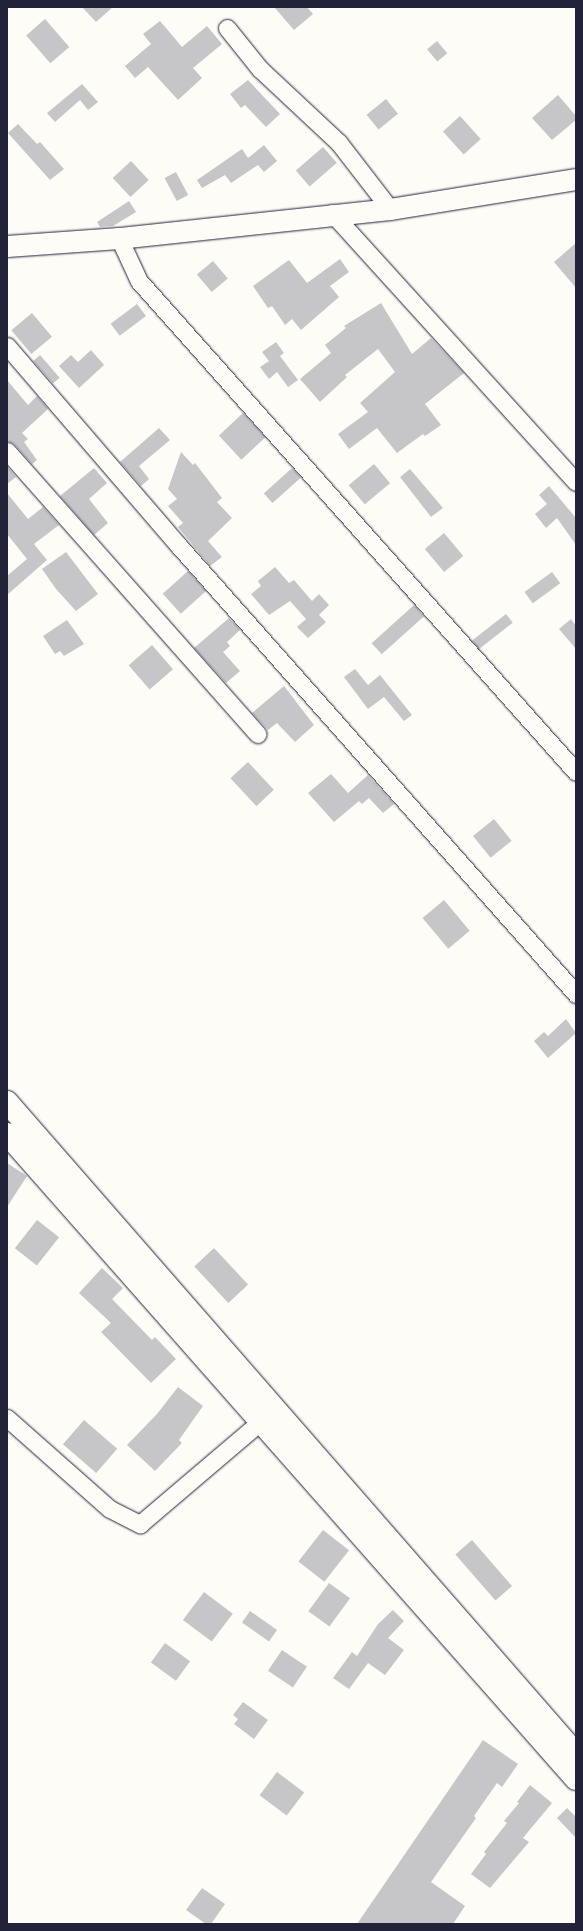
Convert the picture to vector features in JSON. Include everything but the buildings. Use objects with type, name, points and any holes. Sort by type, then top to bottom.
[{"type":"main road","points":[[7,1102],[283,1432],[566,1750],[576,1778]]},
{"type":"main road","points":[[7,1134],[261,1421],[283,1432]]},
{"type":"street","points":[[227,28],[260,69],[339,143],[390,209]]},
{"type":"street","points":[[7,246],[119,238],[332,213],[390,209],[576,179]]},
{"type":"street","points":[[332,213],[576,482]]},
{"type":"street","points":[[119,238],[139,281],[576,772]]},
{"type":"street","points":[[7,346],[179,546],[576,994]]},
{"type":"street","points":[[7,451],[257,734]]},
{"type":"street","points":[[7,1418],[110,1509],[140,1524],[261,1421]]}]
